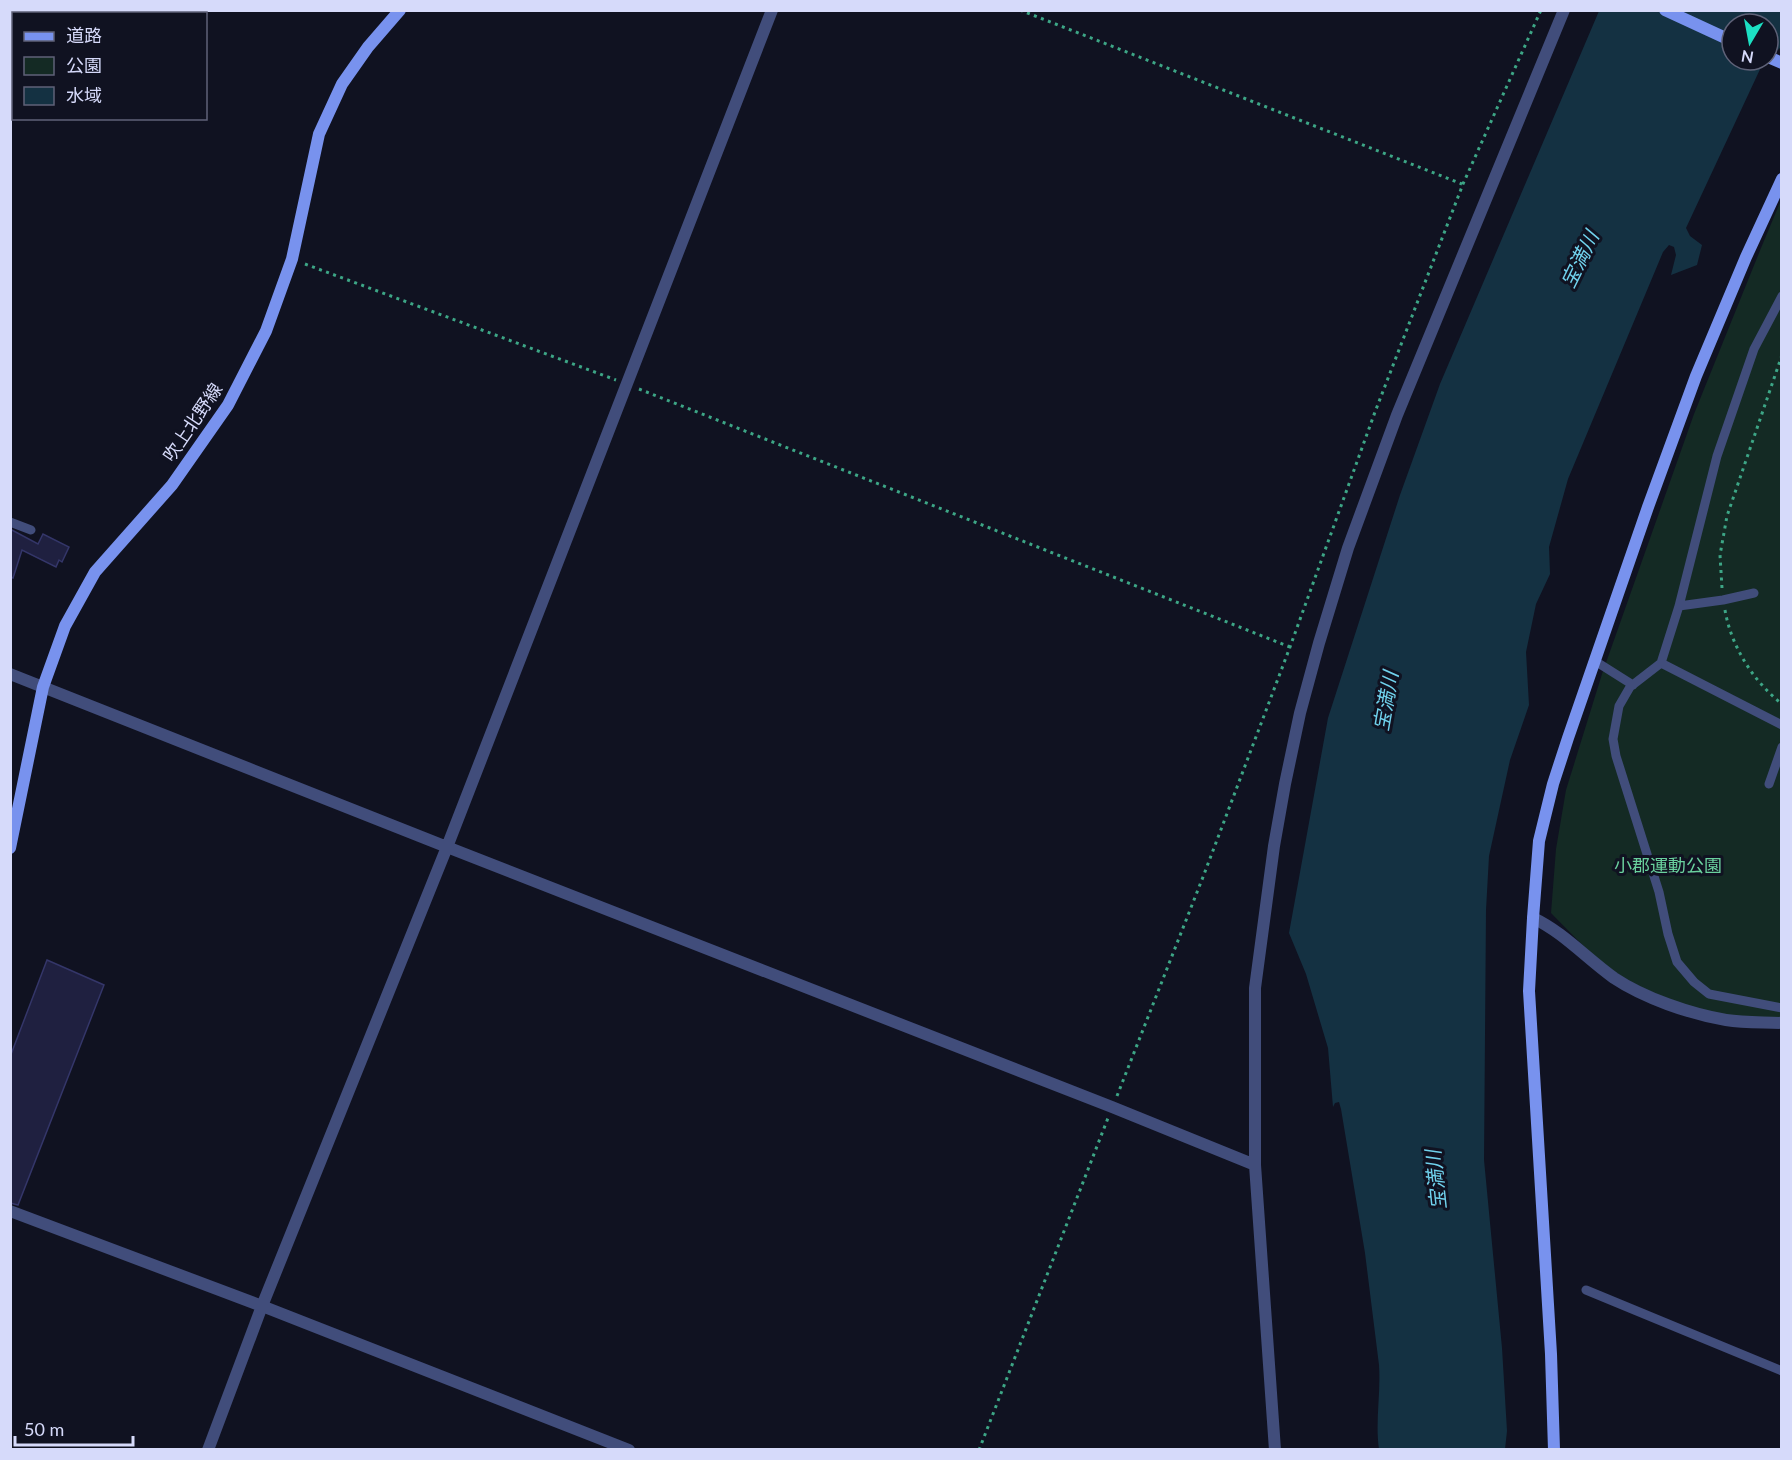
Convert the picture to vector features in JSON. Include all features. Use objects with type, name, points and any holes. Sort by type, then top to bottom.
[{"type":"street","name":"吹上北野線","points":[[10,848],[43,687],[65,626],[95,572],[172,485],[228,405],[266,331],[292,259],[319,134],[342,84],[368,47],[400,10]]},
{"type":"street","points":[[208,1449],[262,1306],[447,847],[772,10]]},
{"type":"street","points":[[1275,1449],[1255,1165],[1255,988],[1274,846],[1285,784],[1300,713],[1348,548],[1397,415],[1564,10]]},
{"type":"street","points":[[1665,10],[1720,35]]},
{"type":"street","points":[[1554,1449],[1551,1354],[1529,992],[1539,841],[1553,784],[1696,376],[1782,179]]},
{"type":"street","points":[[10,674],[1255,1165]]},
{"type":"street","points":[[1533,918],[1551,927],[1617,980],[1670,1004],[1725,1020],[1782,1023]]},
{"type":"street","points":[[10,1211],[629,1449]]},
{"type":"lane","points":[[1782,296],[1754,349],[1717,456],[1679,606],[1661,663],[1630,687],[1619,706],[1613,739],[1616,756],[1659,892],[1677,962],[1694,982],[1709,994],[1782,1008]]},
{"type":"lane","points":[[10,522],[31,530]]},
{"type":"lane","points":[[1679,606],[1754,593]]},
{"type":"lane","points":[[1595,661],[1633,685]]},
{"type":"lane","points":[[1661,663],[1782,725]]},
{"type":"lane","points":[[1769,784],[1782,747]]},
{"type":"lane","points":[[1586,1290],[1782,1371]]},
{"type":"path","points":[[1020,10],[1463,184]]},
{"type":"path","points":[[980,1449],[1112,1107],[1178,944],[1290,647],[1375,412],[1463,184],[1541,10]]},
{"type":"path","points":[[292,259],[627,384],[1290,647]]},
{"type":"path","points":[[1782,355],[1727,516],[1720,555],[1726,616],[1743,658],[1768,693],[1782,704]]},
{"type":"green space","name":"小郡運動公園","points":[[1781,200],[1781,1017],[1745,1017],[1695,1008],[1636,985],[1603,963],[1551,913],[1556,849],[1566,790],[1602,674],[1694,414]]},
{"type":"water","name":"宝満川","points":[[1599,11],[1781,11],[1780,48],[1780,12],[1720,12],[1720,72],[1759,72],[1686,228],[1690,236],[1702,245],[1697,265],[1671,275],[1676,255],[1674,247],[1669,245],[1663,252],[1568,479],[1549,547],[1550,574],[1536,604],[1526,652],[1529,705],[1510,760],[1489,856],[1486,910],[1484,1160],[1502,1348],[1507,1431],[1505,1449],[1379,1449],[1379,1365],[1365,1253],[1341,1109],[1339,1102],[1333,1107],[1328,1048],[1306,974],[1289,933],[1328,718],[1400,495],[1440,384]]},
{"type":"building","points":[[10,529],[38,544],[43,534],[69,547],[62,562],[59,560],[56,567],[22,550],[13,578],[10,577]]},
{"type":"building","points":[[47,960],[104,985],[18,1205],[10,1203],[10,1057]]}]
